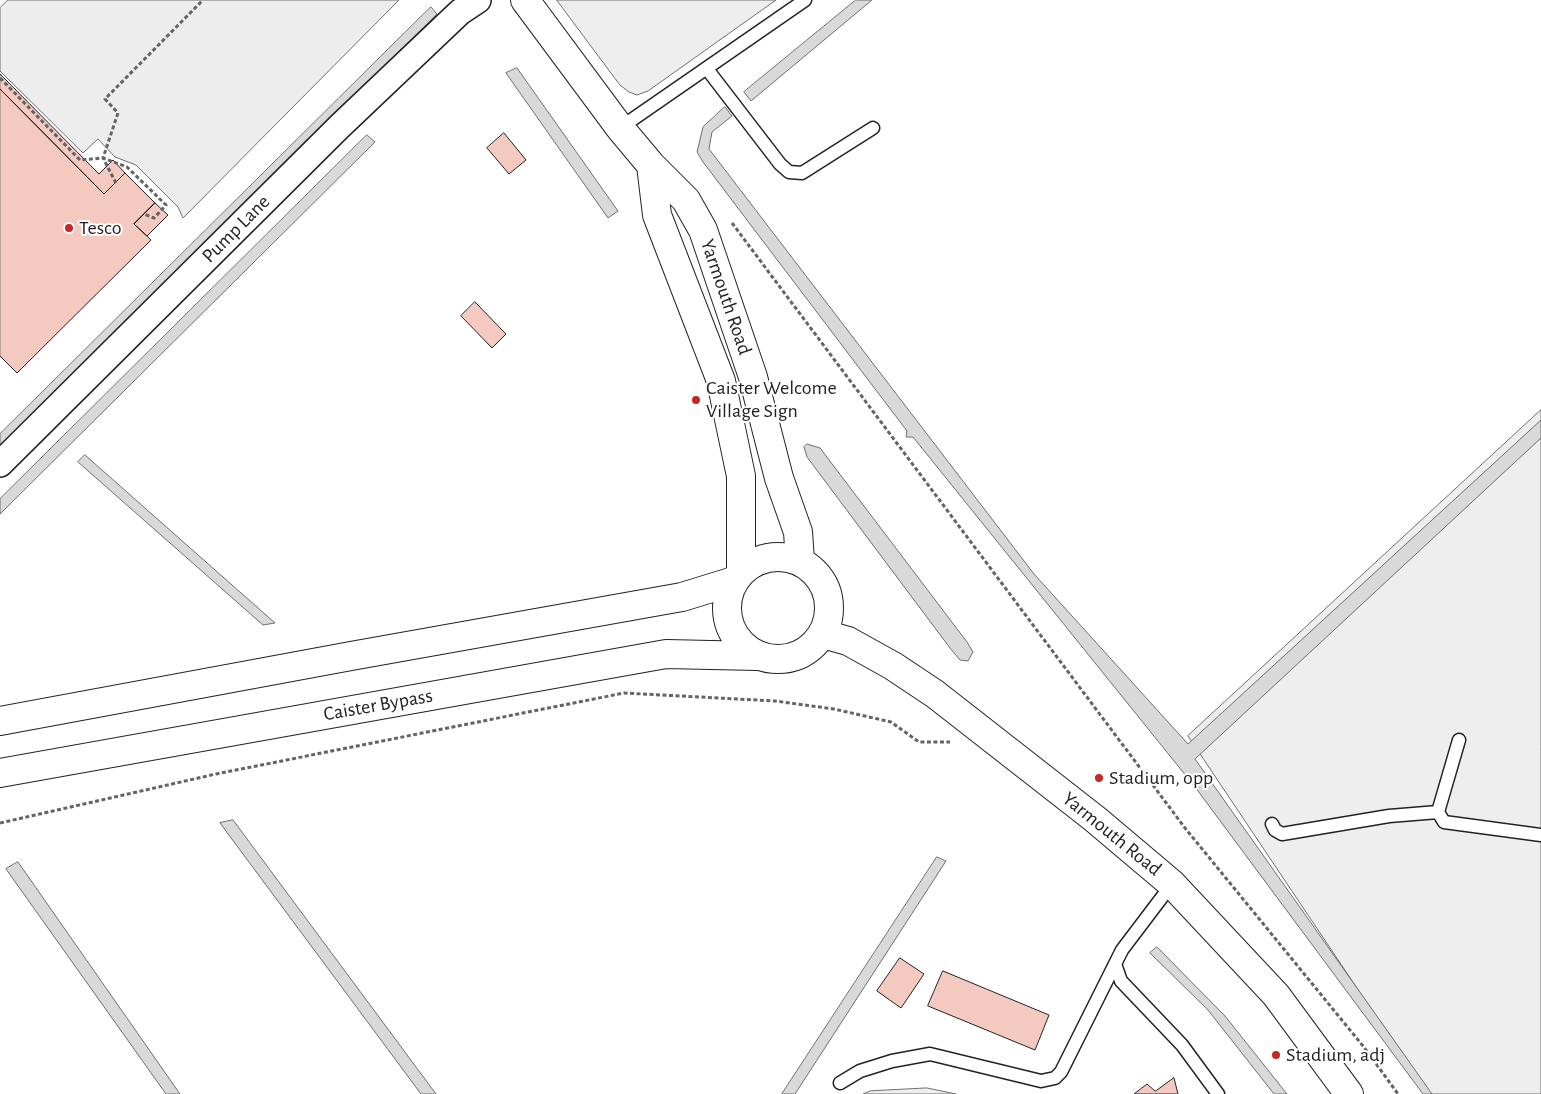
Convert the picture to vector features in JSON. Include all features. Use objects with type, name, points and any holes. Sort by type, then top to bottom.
[{"type":"main road","name":"Yarmouth Road","points":[[525,0],[620,128],[651,165],[686,200],[703,230],[753,377],[779,478],[798,532],[800,561]]},
{"type":"main road","name":"Yarmouth Road","points":[[651,165],[657,215],[721,381],[740,476],[738,576]]},
{"type":"main road","points":[[768,557],[800,561],[819,577],[830,602],[828,620],[823,634],[812,648],[801,655],[784,660],[757,656],[748,651],[731,630],[726,611],[727,598],[738,576],[751,564],[768,557]]},
{"type":"main road","points":[[0,721],[351,656],[682,598],[738,576]]},
{"type":"main road","name":"Yarmouth Road","points":[[823,634],[848,641],[893,666],[935,694],[1096,818],[1172,884],[1276,995],[1349,1094]]},
{"type":"main road","name":"Caister Bypass","points":[[3,773],[666,654],[757,656]]},
{"type":"street","name":"Pump Lane","points":[[0,464],[340,126],[460,12],[478,0]]},
{"type":"lane","points":[[620,128],[806,0]]},
{"type":"lane","points":[[707,69],[780,164],[789,172],[802,173],[873,128]]},
{"type":"lane","points":[[1459,740],[1438,812],[1444,822],[1541,835]]},
{"type":"lane","points":[[1272,824],[1275,830],[1282,834],[1390,816],[1438,812]]},
{"type":"lane","points":[[840,1083],[860,1071],[892,1061],[930,1054],[1041,1081],[1055,1078],[1061,1072],[1122,950],[1172,884]]},
{"type":"lane","points":[[1115,964],[1121,981],[1182,1045],[1218,1094]]},
{"type":"path","points":[[116,182],[104,158],[118,112],[105,99],[203,0]]},
{"type":"path","points":[[0,78],[80,160],[104,158],[127,167],[166,205],[154,218],[144,214]]},
{"type":"path","points":[[730,220],[1185,828],[1363,1046],[1398,1094]]},
{"type":"path","points":[[0,822],[216,774],[624,693],[775,701],[834,709],[891,722],[919,742],[996,742]]},
{"type":"shaded area","points":[[8,0],[399,0],[183,218],[178,207],[136,165],[115,157],[98,139],[83,153],[0,71],[0,8]]},
{"type":"shaded area","points":[[557,0],[776,0],[648,91],[637,95],[620,85]]},
{"type":"shaded area","points":[[856,0],[872,0],[751,101],[744,92]]},
{"type":"shaded area","points":[[431,7],[437,14],[0,446],[0,434]]},
{"type":"shaded area","points":[[517,68],[618,211],[608,218],[506,73]]},
{"type":"shaded area","points":[[725,107],[732,116],[712,132],[709,149],[1034,574],[1188,744],[1541,420],[1541,438],[1195,759],[1432,1094],[1423,1094],[1195,787],[913,437],[906,437],[907,431],[703,162],[697,152],[703,127]]},
{"type":"shaded area","points":[[367,135],[375,142],[0,514],[0,499]]},
{"type":"shaded area","points":[[1541,410],[1541,1094],[1428,1094],[1188,736]]},
{"type":"shaded area","points":[[807,444],[820,448],[967,642],[973,652],[968,661],[960,660],[950,648],[807,457],[804,447]]},
{"type":"shaded area","points":[[85,455],[275,623],[263,625],[78,462]]},
{"type":"shaded area","points":[[233,820],[436,1094],[421,1094],[220,823]]},
{"type":"shaded area","points":[[937,857],[946,861],[795,1094],[782,1094]]},
{"type":"shaded area","points":[[18,862],[180,1094],[166,1094],[6,869]]},
{"type":"shaded area","points":[[1157,947],[1225,1016],[1287,1094],[1274,1094],[1208,1010],[1150,953]]},
{"type":"shaded area","points":[[927,1088],[956,1094],[863,1094],[870,1091]]},
{"type":"building","points":[[0,74],[99,174],[113,160],[125,173],[104,194],[0,89]]},
{"type":"building","name":"Tesco","points":[[0,89],[104,194],[125,173],[155,203],[134,224],[151,240],[17,373],[0,356]]},
{"type":"building","points":[[504,133],[526,160],[509,174],[487,148]]},
{"type":"building","points":[[155,203],[168,215],[147,236],[134,224]]},
{"type":"building","points":[[475,302],[506,334],[492,348],[461,316]]},
{"type":"building","points":[[900,958],[924,974],[901,1008],[877,991]]},
{"type":"building","points":[[943,971],[1049,1015],[1035,1050],[928,1006]]},
{"type":"building","points":[[1174,1078],[1178,1094],[1134,1094],[1147,1084],[1155,1091]]},
{"type":"place","name":"Tesco","points":[[69,228]]},
{"type":"place","name":"Caister Welcome Village Sign","points":[[696,400]]},
{"type":"place","name":"Stadium, opp","points":[[1099,778]]},
{"type":"place","name":"Stadium, adj","points":[[1276,1055]]}]
